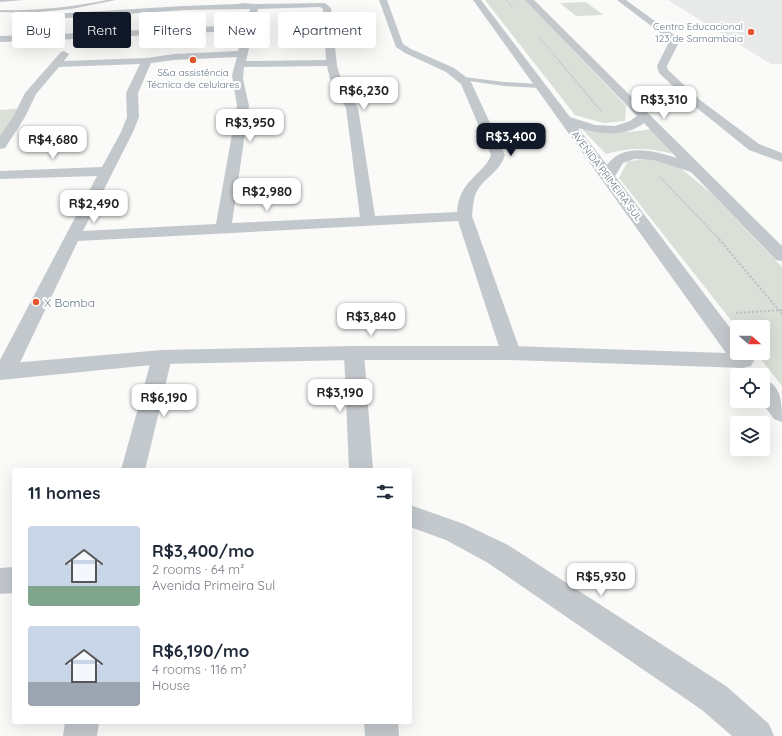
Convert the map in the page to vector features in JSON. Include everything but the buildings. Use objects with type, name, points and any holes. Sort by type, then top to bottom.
[{"type":"street","points":[[27,12],[41,0]]},
{"type":"street","points":[[214,0],[255,6]]},
{"type":"street","points":[[383,0],[399,45],[408,51],[450,70],[464,79],[498,155],[496,164],[473,187],[466,199],[464,216],[511,353]]},
{"type":"street","points":[[530,0],[782,256]]},
{"type":"street","points":[[621,0],[671,37],[674,44],[662,66],[663,71],[696,102],[754,147],[782,158]]},
{"type":"street","name":"AVENIDA PRIMEIRA SUL","points":[[478,1],[730,342]]},
{"type":"street","points":[[65,15],[184,8],[316,5],[326,7],[331,63],[337,82],[349,99],[352,108],[368,220]]},
{"type":"street","points":[[253,12],[255,6]]},
{"type":"street","points":[[131,33],[214,29]]},
{"type":"street","points":[[0,39],[73,37]]},
{"type":"street","points":[[1,143],[19,117],[31,93],[73,44]]},
{"type":"street","points":[[223,228],[243,106],[241,94],[237,85],[237,75],[243,48]]},
{"type":"street","points":[[55,64],[147,61],[174,57],[331,63]]},
{"type":"street","points":[[2,371],[133,117],[132,93],[147,61]]},
{"type":"street","points":[[564,118],[587,126],[617,131],[637,124],[644,117]]},
{"type":"street","points":[[608,176],[617,161],[626,156],[638,155],[670,160],[696,170]]},
{"type":"street","points":[[0,175],[107,170]]},
{"type":"street","points":[[72,236],[464,216]]},
{"type":"street","points":[[2,371],[162,357],[354,353],[511,353],[730,360]]},
{"type":"street","points":[[354,353],[361,468]]},
{"type":"street","points":[[134,468],[162,357]]},
{"type":"street","points":[[770,397],[782,413]]},
{"type":"street","points":[[412,517],[455,532],[498,554],[714,698],[757,736]]},
{"type":"street","points":[[0,581],[12,580]]},
{"type":"street","points":[[80,736],[82,724]]},
{"type":"street","points":[[381,724],[382,736]]},
{"type":"lane","points":[[3,11],[20,2],[19,0]]},
{"type":"lane","points":[[0,1],[22,0]]},
{"type":"lane","points":[[49,12],[114,0]]},
{"type":"lane","points":[[464,79],[515,85],[540,86]]},
{"type":"path","points":[[478,1],[530,0]]},
{"type":"path","points":[[710,314],[782,310]]},
{"type":"shaded area","points":[[485,0],[526,0],[626,106],[625,121],[603,123],[575,115]]},
{"type":"shaded area","name":"Centro Educacional 123 de Samambaia","points":[[668,0],[782,0],[782,64],[771,64]]},
{"type":"shaded area","points":[[586,2],[603,15],[576,16],[560,3]]},
{"type":"shaded area","points":[[27,108],[18,129],[3,146],[0,146],[0,110]]},
{"type":"shaded area","points":[[580,127],[604,133],[651,129],[673,154],[656,150],[631,149],[606,154]]},
{"type":"shaded area","points":[[653,159],[678,166],[712,194],[782,267],[782,386],[770,371],[770,368],[768,368],[762,360],[770,360],[770,320],[731,320],[619,178],[628,161]]},
{"type":"place","name":"Centro Educacional 123 de Samambaia","points":[[751,32]]},
{"type":"place","name":"S&a assistência Técnica de celulares","points":[[193,60]]},
{"type":"place","name":"X Bomba","points":[[36,302]]}]
